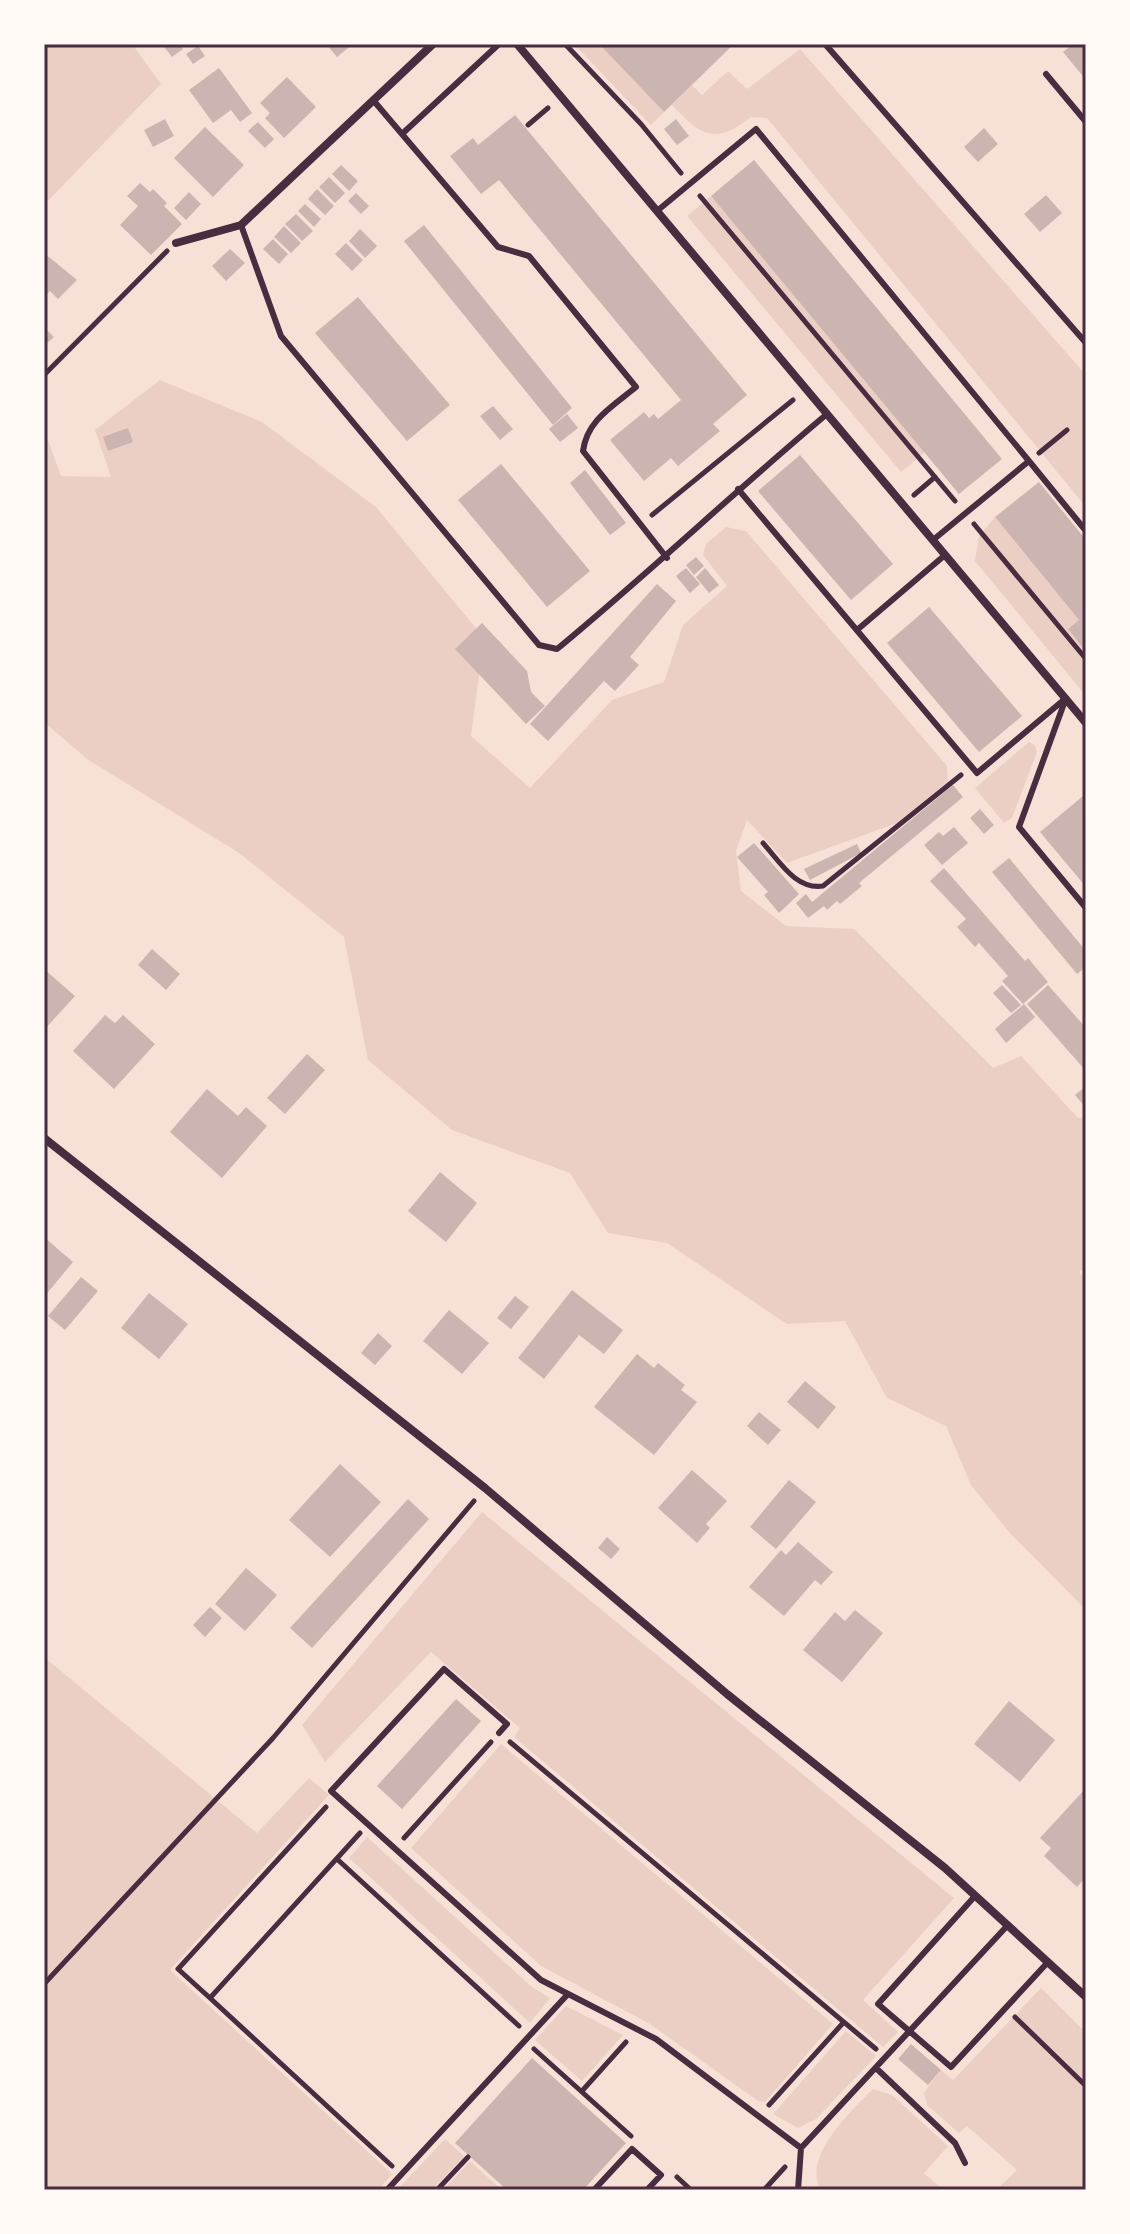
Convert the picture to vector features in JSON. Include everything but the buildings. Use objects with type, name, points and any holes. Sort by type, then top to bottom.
[{"type":"street","points":[[176,243],[241,225],[433,44]]},
{"type":"street","points":[[517,44],[1086,723]]},
{"type":"street","points":[[44,1138],[485,1488],[727,1694],[975,1896],[1086,1997]]},
{"type":"lane","points":[[402,134],[499,44]]},
{"type":"lane","points":[[825,44],[1086,343]]},
{"type":"lane","points":[[1046,74],[1086,122]]},
{"type":"lane","points":[[373,100],[498,247],[529,256],[636,387],[595,421],[585,435],[583,451],[667,558]]},
{"type":"lane","points":[[657,211],[756,129],[1086,531]]},
{"type":"lane","points":[[241,225],[281,336],[539,645],[557,649],[667,558],[738,489],[827,414]]},
{"type":"lane","points":[[933,540],[1029,461]]},
{"type":"lane","points":[[738,489],[977,773],[1066,698]]},
{"type":"lane","points":[[857,630],[945,555]]},
{"type":"lane","points":[[1066,698],[1019,827],[1086,908]]},
{"type":"lane","points":[[499,1733],[507,1724],[444,1669],[331,1791],[541,1980],[656,2039],[801,2148]]},
{"type":"lane","points":[[975,1896],[878,2004],[951,2067],[1048,1962]]},
{"type":"lane","points":[[798,2190],[801,2148],[1007,1926]]},
{"type":"lane","points":[[387,2190],[568,1994]]},
{"type":"lane","points":[[876,2068],[955,2143],[965,2163]]},
{"type":"lane","points":[[594,2190],[632,2149],[661,2175],[647,2190]]},
{"type":"path","points":[[565,44],[641,124],[1086,659]]},
{"type":"path","points":[[528,125],[561,97]]},
{"type":"path","points":[[44,375],[176,243]]},
{"type":"path","points":[[641,525],[806,389]]},
{"type":"path","points":[[1029,461],[1067,430]]},
{"type":"path","points":[[903,504],[935,477]]},
{"type":"path","points":[[763,843],[798,882],[810,888],[823,886],[972,766]]},
{"type":"path","points":[[44,1984],[273,1738],[485,1488]]},
{"type":"path","points":[[395,1848],[499,1733],[886,2057]]},
{"type":"path","points":[[336,1795],[178,1969],[401,2175]]},
{"type":"path","points":[[210,1998],[368,1824]]},
{"type":"path","points":[[337,1859],[636,2141]]},
{"type":"path","points":[[1005,2008],[1086,2086]]},
{"type":"path","points":[[759,2116],[843,2023]]},
{"type":"path","points":[[582,2091],[637,2029]]},
{"type":"path","points":[[437,2190],[468,2157]]},
{"type":"path","points":[[669,2170],[691,2190]]},
{"type":"shaded area","points":[[44,44],[132,44],[161,84],[44,205]]},
{"type":"shaded area","points":[[574,44],[599,44],[664,112],[651,125]]},
{"type":"shaded area","points":[[800,49],[1086,375],[1086,507],[767,118],[751,117],[727,132],[708,133],[691,124],[672,105],[692,85],[702,95],[728,71],[747,89]]},
{"type":"shaded area","points":[[711,196],[925,452],[901,472],[687,216]]},
{"type":"shaded area","points":[[160,380],[262,422],[376,507],[484,638],[471,736],[530,788],[612,700],[664,682],[683,625],[727,586],[703,555],[706,544],[726,527],[746,531],[947,766],[948,781],[897,823],[787,863],[747,820],[736,851],[741,891],[786,926],[854,929],[993,1068],[1021,1056],[1078,1118],[1086,1117],[1086,1266],[1079,1272],[1086,1280],[1086,1610],[1009,1532],[971,1485],[946,1426],[887,1398],[845,1321],[787,1324],[667,1243],[608,1233],[570,1173],[452,1130],[368,1060],[344,937],[239,853],[87,759],[44,722],[44,437],[48,440],[61,476],[111,477],[95,430]]},
{"type":"shaded area","points":[[995,517],[1079,620],[1068,629],[1086,652],[1086,696],[975,561],[979,536]]},
{"type":"shaded area","points":[[1029,742],[1035,745],[1037,752],[1012,818],[1004,823],[975,788]]},
{"type":"shaded area","points":[[482,1512],[954,1898],[863,2000],[898,2032],[883,2047],[514,1737],[520,1728],[431,1652],[325,1762],[302,1725]]},
{"type":"shaded area","points":[[44,1657],[257,1833],[309,1778],[329,1795],[170,1970],[392,2174],[378,2190],[44,2190]]},
{"type":"shaded area","points":[[501,1744],[833,2024],[765,2102],[758,2101],[650,2024],[541,1966],[411,1848]]},
{"type":"shaded area","points":[[367,1837],[532,1987],[550,1998],[530,2023],[349,1858]]},
{"type":"shaded area","points":[[1041,1988],[1086,2033],[1086,2190],[996,2190],[1017,2170],[967,2126],[959,2133],[927,2105],[924,2093],[941,2070],[953,2080]]},
{"type":"shaded area","points":[[566,2006],[623,2035],[582,2081],[535,2040]]},
{"type":"shaded area","points":[[846,2031],[876,2056],[816,2119],[798,2128],[773,2114]]},
{"type":"shaded area","points":[[873,2089],[892,2095],[948,2146],[924,2173],[943,2190],[821,2190],[817,2177],[823,2149],[842,2121]]},
{"type":"shaded area","points":[[445,2139],[464,2156],[432,2190],[397,2190]]},
{"type":"shaded area","points":[[470,2161],[502,2190],[443,2190]]}]
